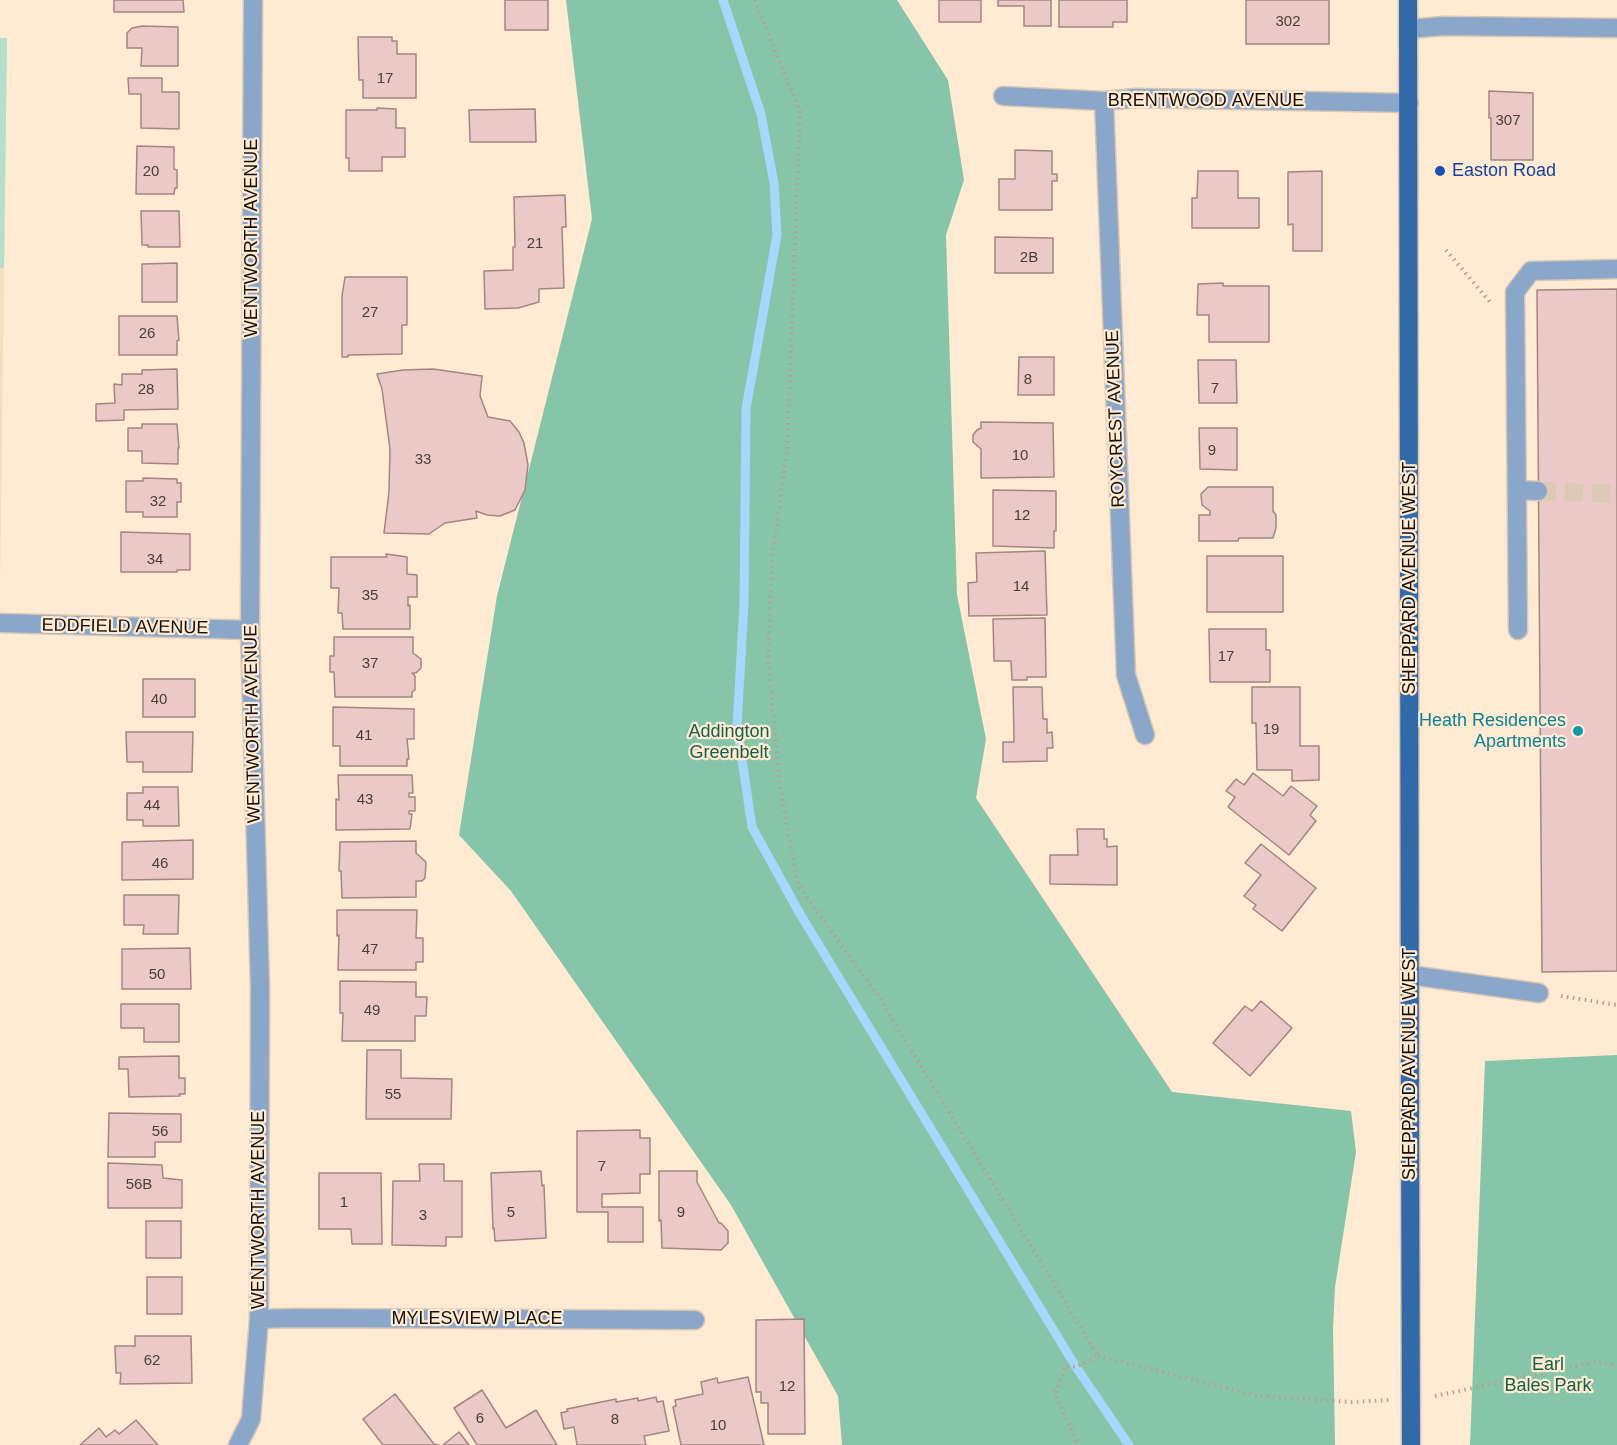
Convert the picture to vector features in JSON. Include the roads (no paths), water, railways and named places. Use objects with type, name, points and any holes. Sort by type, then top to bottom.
[{"type":"main road","name":"SHEPPARD AVENUE WEST","points":[[1408,0],[1411,1445]]},
{"type":"street","name":"WENTWORTH AVENUE","points":[[238,1445],[250,1419],[259,1319],[260,987],[250,630],[253,0]]},
{"type":"street","points":[[1409,29],[1444,26],[1617,28]]},
{"type":"street","name":"BRENTWOOD AVENUE","points":[[1003,96],[1104,101],[1136,98],[1409,103]]},
{"type":"street","name":"ROYCREST AVENUE","points":[[1104,101],[1126,675],[1145,735]]},
{"type":"street","points":[[1518,630],[1515,292],[1531,271],[1617,269]]},
{"type":"street","points":[[1517,490],[1538,491]]},
{"type":"street","name":"EDDFIELD AVENUE","points":[[0,624],[250,630]]},
{"type":"street","points":[[1410,975],[1539,993]]},
{"type":"street","name":"MYLESVIEW PLACE","points":[[259,1319],[695,1320]]},
{"type":"waterway","points":[[723,0],[761,114],[774,183],[777,235],[746,409],[744,604],[737,726],[752,827],[800,914],[1076,1367],[1129,1445]]},
{"type":"tunnel","points":[[1538,491],[1617,494]]},
{"type":"place","name":"Easton Road","points":[[1440,171]]},
{"type":"place","name":"Heath Residences Apartments","points":[[1578,731]]},
{"type":"park label","name":"Addington Greenbelt","points":[[729,742]]},
{"type":"park label","name":"Earl Bales Park","points":[[1548,1375]]}]
